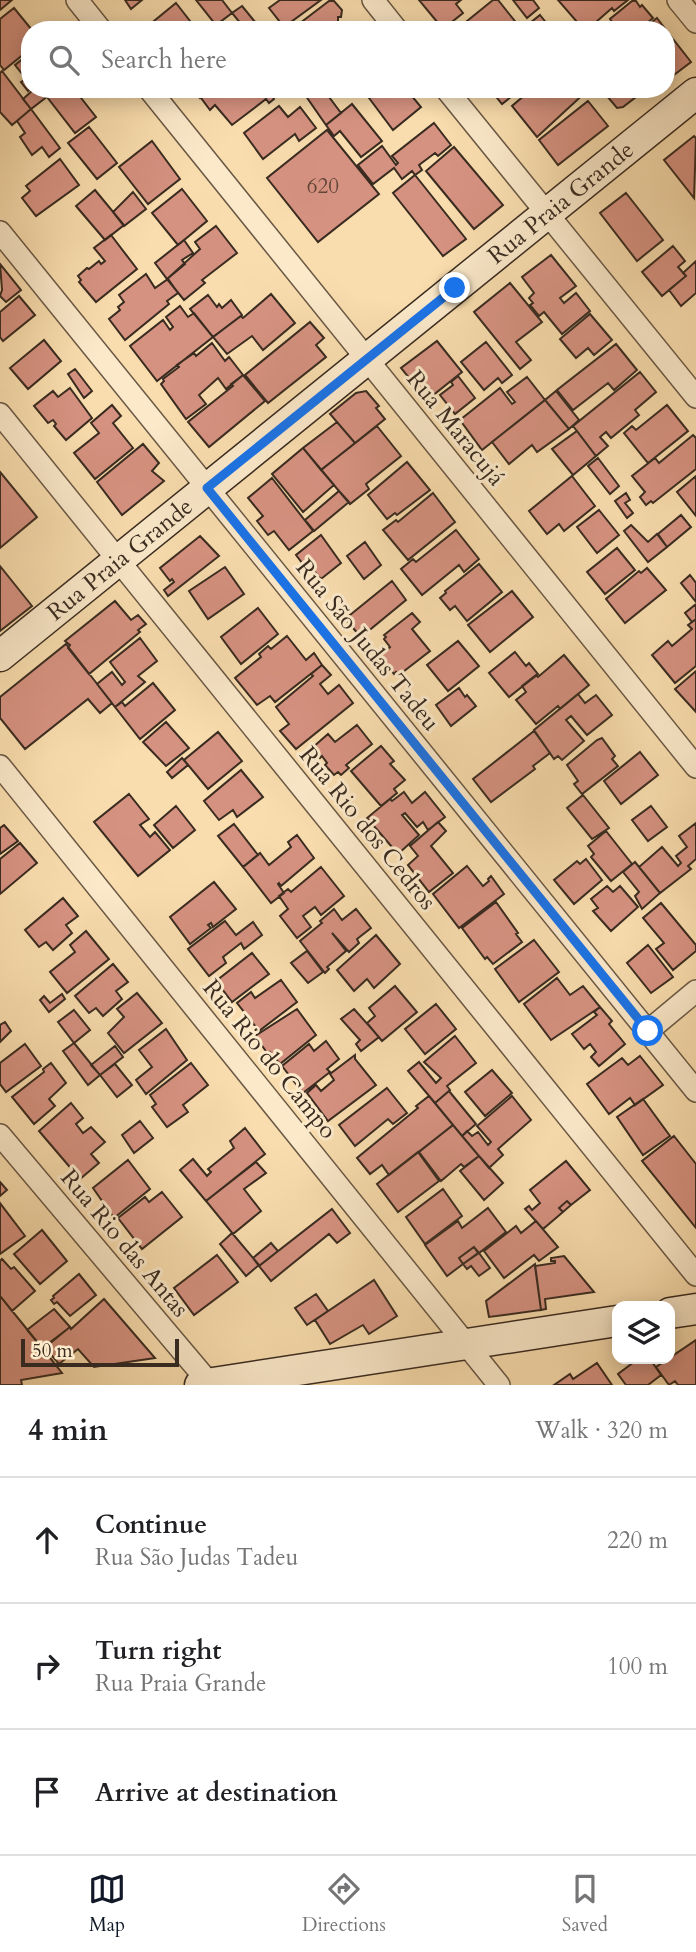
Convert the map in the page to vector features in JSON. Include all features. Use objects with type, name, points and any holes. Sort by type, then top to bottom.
[{"type":"street","points":[[77,0],[94,21]]},
{"type":"street","points":[[373,0],[390,21]]},
{"type":"street","points":[[678,0],[696,22]]},
{"type":"street","name":"Rua Praia Grande","points":[[0,656],[696,93]]},
{"type":"street","name":"Rua Maracujá","points":[[156,98],[696,766]]},
{"type":"street","points":[[453,98],[696,397]]},
{"type":"street","name":"Rua São Judas Tadeu","points":[[0,232],[696,1091]]},
{"type":"street","name":"Rua Rio dos Cedros","points":[[0,414],[696,1275]]},
{"type":"street","name":"Rua Rio do Campo","points":[[0,766],[499,1385]]},
{"type":"street","points":[[648,1031],[696,991]]},
{"type":"street","name":"Rua Rio das Antas","points":[[0,1135],[207,1384]]},
{"type":"street","points":[[675,1312],[696,1309]]},
{"type":"street","points":[[207,1384],[612,1322]]},
{"type":"building","points":[[0,0],[12,0],[0,10]]},
{"type":"building","points":[[125,0],[142,0],[131,9]]},
{"type":"building","points":[[196,0],[222,0],[232,13],[221,21],[213,21]]},
{"type":"building","points":[[280,0],[321,0],[292,21],[279,21],[269,8]]},
{"type":"building","points":[[419,0],[461,0],[456,4],[463,13],[453,21],[436,21]]},
{"type":"building","points":[[493,0],[498,0],[515,21],[467,21]]},
{"type":"building","points":[[513,0],[533,0],[539,8],[527,18]]},
{"type":"building","points":[[558,0],[628,0],[614,11],[612,8],[597,21],[576,21]]},
{"type":"building","points":[[329,1],[334,1],[342,10],[338,21],[303,21]]},
{"type":"building","points":[[632,1],[636,1],[640,7],[642,5],[653,18],[650,21],[610,19]]},
{"type":"building","points":[[176,3],[190,21],[154,21]]},
{"type":"building","points":[[242,6],[254,21],[239,21],[232,13]]},
{"type":"building","points":[[14,8],[25,21],[21,21],[21,56],[4,70],[0,65],[0,19]]},
{"type":"building","points":[[540,15],[545,21],[532,21]]},
{"type":"building","points":[[675,42],[691,62],[675,74]]},
{"type":"building","points":[[21,60],[21,73],[15,65]]},
{"type":"building","points":[[2,71],[31,109],[12,125],[0,112]]},
{"type":"building","points":[[24,98],[45,98],[31,109]]},
{"type":"building","points":[[48,98],[81,98],[96,117],[75,133]]},
{"type":"building","points":[[201,98],[274,99],[269,103],[266,99],[232,125],[215,105],[210,110]]},
{"type":"building","points":[[307,98],[330,98],[341,113],[326,125]]},
{"type":"building","points":[[369,98],[414,98],[421,107],[393,130]]},
{"type":"building","points":[[497,98],[510,98],[502,104]]},
{"type":"building","points":[[521,98],[579,98],[537,137],[512,106]]},
{"type":"building","points":[[609,98],[635,98],[623,107],[617,108]]},
{"type":"building","points":[[588,101],[608,126],[558,165],[539,140]]},
{"type":"building","points":[[352,104],[382,141],[361,157],[340,131],[334,136],[326,125]]},
{"type":"building","points":[[279,106],[288,117],[300,107],[316,128],[299,141],[295,134],[263,159],[244,133]]},
{"type":"building","points":[[31,109],[60,148],[49,157],[42,147],[32,155],[20,137],[25,133],[17,121]]},
{"type":"building","points":[[434,123],[451,145],[438,156],[435,153],[419,165],[422,170],[415,175],[412,171],[402,179],[394,168],[373,184],[358,165],[382,146],[396,165],[398,163],[392,156]]},
{"type":"building","points":[[89,127],[117,163],[97,179],[68,143]]},
{"type":"building","points":[[327,130],[379,194],[318,242],[267,178]]},
{"type":"building","points":[[694,136],[696,138],[694,198],[664,160]]},
{"type":"building","points":[[152,141],[180,179],[148,204],[119,167]]},
{"type":"building","points":[[454,147],[503,205],[474,229],[426,171]]},
{"type":"building","points":[[60,159],[79,185],[36,216],[22,198],[30,191],[26,186]]},
{"type":"building","points":[[415,175],[466,239],[443,256],[393,193]]},
{"type":"building","points":[[182,189],[207,221],[178,245],[152,213]]},
{"type":"building","points":[[95,190],[124,225],[105,240],[76,206]]},
{"type":"building","points":[[133,192],[146,209],[124,226],[113,212]]},
{"type":"building","points":[[626,193],[663,240],[637,261],[600,213]]},
{"type":"building","points":[[216,226],[237,253],[202,280],[205,283],[184,300],[167,279],[200,249],[195,242]]},
{"type":"building","points":[[111,235],[137,269],[96,302],[79,282],[81,280],[78,276],[99,261],[101,264],[105,261],[94,248]]},
{"type":"building","points":[[184,240],[193,253],[182,260],[185,264],[167,279],[155,263]]},
{"type":"building","points":[[673,246],[685,261],[678,267],[686,276],[662,296],[642,272]]},
{"type":"building","points":[[551,255],[576,286],[560,298],[564,303],[576,293],[590,311],[562,334],[544,312],[539,316],[530,305],[533,303],[529,298],[534,293],[522,277]]},
{"type":"building","points":[[696,261],[696,293],[681,306],[669,290],[686,276],[683,273]]},
{"type":"building","points":[[0,264],[21,290],[6,302],[0,296]]},
{"type":"building","points":[[146,274],[155,288],[168,279],[178,293],[167,301],[169,304],[125,340],[109,319],[120,310],[118,307],[124,302],[119,295]]},
{"type":"building","points":[[510,283],[542,322],[516,342],[531,360],[520,369],[474,312]]},
{"type":"building","points":[[271,294],[295,323],[263,350],[252,336],[227,354],[213,337],[241,316],[243,318]]},
{"type":"building","points":[[208,295],[217,307],[219,304],[222,308],[231,300],[242,315],[213,337],[190,309]]},
{"type":"building","points":[[19,296],[35,315],[3,341],[0,337],[0,312]]},
{"type":"building","points":[[180,306],[188,317],[194,313],[213,337],[157,381],[130,346],[163,320],[170,330],[173,327],[166,317]]},
{"type":"building","points":[[590,314],[612,340],[594,355],[588,348],[576,358],[560,339]]},
{"type":"building","points":[[310,322],[324,338],[316,345],[326,357],[268,403],[245,375]]},
{"type":"building","points":[[44,340],[61,361],[28,389],[10,368]]},
{"type":"building","points":[[437,341],[462,372],[427,400],[401,368]]},
{"type":"building","points":[[486,342],[512,375],[502,383],[498,378],[484,390],[461,362]]},
{"type":"building","points":[[212,343],[225,361],[229,357],[243,375],[226,389],[218,378],[199,395],[206,404],[186,419],[161,384],[163,379],[179,367],[177,365],[194,353],[196,356]]},
{"type":"building","points":[[616,344],[637,370],[614,390],[608,383],[573,410],[557,390]]},
{"type":"building","points":[[75,369],[92,391],[84,398],[68,374]]},
{"type":"building","points":[[640,372],[656,392],[635,410],[639,415],[611,438],[606,432],[600,437],[608,446],[596,456],[573,426]]},
{"type":"building","points":[[243,375],[265,401],[209,447],[188,422]]},
{"type":"building","points":[[458,376],[475,398],[455,414],[440,395],[453,385],[451,382]]},
{"type":"building","points":[[527,377],[545,400],[482,450],[460,420],[500,388],[512,404],[515,402],[507,392]]},
{"type":"building","points":[[70,388],[92,418],[66,440],[54,426],[56,424],[53,420],[48,423],[34,406],[53,391],[58,397]]},
{"type":"building","points":[[366,391],[379,406],[376,408],[385,419],[355,443],[330,414],[356,393]]},
{"type":"building","points":[[556,391],[579,420],[569,429],[545,400]]},
{"type":"building","points":[[545,400],[569,429],[537,452],[532,445],[509,464],[492,442]]},
{"type":"building","points":[[112,405],[121,416],[113,423],[133,448],[95,479],[74,453],[99,433],[91,423]]},
{"type":"building","points":[[667,405],[688,431],[648,463],[624,433],[632,426],[636,430]]},
{"type":"building","points":[[337,422],[355,443],[321,470],[303,448]]},
{"type":"building","points":[[377,426],[401,456],[366,484],[369,489],[350,504],[321,470]]},
{"type":"building","points":[[577,431],[596,456],[573,475],[552,449]]},
{"type":"building","points":[[693,435],[696,438],[696,469],[653,503],[651,501],[646,505],[640,497],[645,492],[632,476],[655,458],[659,463]]},
{"type":"building","points":[[143,444],[159,463],[152,471],[164,481],[122,515],[97,482]]},
{"type":"building","points":[[303,448],[334,485],[303,512],[272,474]]},
{"type":"building","points":[[598,458],[619,486],[610,494],[588,466]]},
{"type":"building","points":[[407,462],[430,490],[397,515],[395,513],[387,519],[368,495]]},
{"type":"building","points":[[0,472],[37,517],[0,548]]},
{"type":"building","points":[[572,476],[595,506],[564,531],[559,524],[547,534],[529,511]]},
{"type":"building","points":[[696,476],[696,516],[677,492]]},
{"type":"building","points":[[272,478],[313,531],[289,550],[274,531],[268,535],[257,521],[263,516],[248,498]]},
{"type":"building","points":[[339,491],[349,502],[314,531],[305,520]]},
{"type":"building","points":[[433,493],[455,522],[408,560],[383,530],[396,520],[398,522]]},
{"type":"building","points":[[626,493],[630,500],[625,503],[633,513],[627,518],[615,501]]},
{"type":"building","points":[[599,510],[619,535],[597,553],[577,527]]},
{"type":"building","points":[[681,515],[691,527],[667,547],[658,534]]},
{"type":"building","points":[[631,525],[648,542],[657,534],[667,547],[648,562],[624,531]]},
{"type":"building","points":[[456,530],[479,559],[464,572],[459,565],[422,595],[401,569],[413,559],[416,562]]},
{"type":"building","points":[[321,535],[341,563],[321,579],[313,570],[309,572],[296,555]]},
{"type":"building","points":[[200,536],[219,556],[168,596],[164,590],[174,582],[172,579],[170,581],[160,568]]},
{"type":"building","points":[[365,542],[381,565],[364,579],[347,556]]},
{"type":"building","points":[[617,548],[635,570],[605,594],[587,572]]},
{"type":"building","points":[[479,564],[502,592],[467,621],[455,606],[450,610],[440,598]]},
{"type":"building","points":[[0,566],[32,606],[0,631]]},
{"type":"building","points":[[225,567],[244,594],[208,619],[189,591]]},
{"type":"building","points":[[647,568],[666,590],[625,623],[606,599],[639,571],[641,573]]},
{"type":"building","points":[[690,575],[696,583],[696,602],[681,583]]},
{"type":"building","points":[[392,581],[406,600],[361,637],[345,619]]},
{"type":"building","points":[[512,591],[533,617],[490,652],[468,625]]},
{"type":"building","points":[[115,601],[131,620],[138,615],[146,624],[89,674],[65,641]]},
{"type":"building","points":[[696,604],[696,619],[692,622],[685,613]]},
{"type":"building","points":[[258,608],[278,634],[241,664],[221,637]]},
{"type":"building","points":[[412,613],[420,622],[412,629],[430,651],[399,675],[396,672],[394,674],[380,656],[390,647],[384,635]]},
{"type":"building","points":[[696,619],[696,666],[675,683],[652,655],[668,641],[672,646],[692,629],[688,625]]},
{"type":"building","points":[[287,636],[306,660],[314,653],[322,665],[275,702],[270,696],[257,705],[235,678],[261,657],[259,654],[268,646],[271,649]]},
{"type":"building","points":[[140,638],[157,661],[138,676],[145,682],[115,707],[97,684],[112,672],[122,685],[125,682],[110,662]]},
{"type":"building","points":[[458,641],[479,666],[448,691],[427,665]]},
{"type":"building","points":[[66,644],[112,703],[100,713],[88,699],[25,749],[0,718],[0,697]]},
{"type":"building","points":[[515,652],[526,666],[529,663],[538,674],[509,697],[489,673]]},
{"type":"building","points":[[564,655],[589,685],[560,709],[558,706],[536,724],[516,700],[526,692],[522,686],[536,675],[538,677]]},
{"type":"building","points":[[322,665],[331,675],[320,684],[328,694],[339,685],[353,703],[296,749],[280,731],[289,724],[276,707]]},
{"type":"building","points":[[696,671],[696,712],[675,689]]},
{"type":"building","points":[[153,683],[175,710],[140,739],[115,707],[122,702],[125,706]]},
{"type":"building","points":[[459,688],[476,706],[451,726],[436,705]]},
{"type":"building","points":[[578,694],[585,703],[596,695],[612,715],[587,735],[571,716],[566,720],[584,741],[562,760],[558,756],[554,759],[534,730]]},
{"type":"building","points":[[166,722],[189,748],[166,766],[143,742]]},
{"type":"building","points":[[357,725],[372,744],[346,765],[349,768],[341,775],[338,772],[334,775],[325,765],[327,763],[322,756],[320,758],[312,748],[328,734],[335,742]]},
{"type":"building","points":[[534,731],[550,753],[533,766],[535,769],[491,802],[473,779]]},
{"type":"building","points":[[218,732],[242,761],[208,789],[184,760]]},
{"type":"building","points":[[602,738],[615,756],[612,759],[618,766],[582,794],[574,784],[578,781],[567,765]]},
{"type":"building","points":[[381,746],[394,761],[390,764],[405,780],[394,789],[397,793],[381,806],[351,771]]},
{"type":"building","points":[[640,752],[658,775],[621,804],[604,781]]},
{"type":"building","points":[[182,758],[188,765],[172,778],[167,772]]},
{"type":"building","points":[[241,770],[263,797],[237,817],[233,810],[219,820],[204,801]]},
{"type":"building","points":[[404,792],[412,803],[425,792],[445,817],[428,830],[423,822],[417,827],[405,813],[402,815],[419,835],[398,854],[367,818],[390,799],[392,801]]},
{"type":"building","points":[[129,794],[149,819],[140,825],[150,837],[155,832],[170,850],[138,876],[94,822]]},
{"type":"building","points":[[583,795],[609,828],[592,839],[567,808]]},
{"type":"building","points":[[176,806],[195,830],[173,848],[154,825]]},
{"type":"building","points":[[651,806],[667,827],[648,841],[632,820]]},
{"type":"building","points":[[438,822],[446,831],[431,846],[453,873],[429,892],[408,865],[418,856],[410,846]]},
{"type":"building","points":[[696,823],[696,859],[688,866],[691,869],[660,893],[639,867],[662,847],[678,866],[681,863],[676,856],[687,847],[679,836]]},
{"type":"building","points":[[234,824],[258,855],[243,867],[218,836]]},
{"type":"building","points":[[4,825],[18,841],[0,854],[0,828]]},
{"type":"building","points":[[606,831],[632,864],[611,881],[591,857],[594,854],[588,846]]},
{"type":"building","points":[[297,835],[314,858],[281,886],[278,884],[284,893],[271,903],[243,867],[260,853],[269,865],[291,847],[288,842]]},
{"type":"building","points":[[20,843],[37,863],[0,894],[0,859]]},
{"type":"building","points":[[586,859],[602,880],[574,904],[554,880],[577,861],[580,864]]},
{"type":"building","points":[[635,862],[660,893],[642,909],[635,896],[639,892],[623,872]]},
{"type":"building","points":[[467,866],[483,886],[491,876],[504,894],[459,928],[433,894]]},
{"type":"building","points":[[321,867],[344,896],[321,915],[315,907],[303,916],[311,927],[297,938],[280,916],[288,909],[279,896],[288,889],[291,892]]},
{"type":"building","points":[[214,882],[236,909],[213,927],[211,923],[208,925],[211,928],[190,944],[170,917]]},
{"type":"building","points":[[607,886],[613,892],[620,886],[638,907],[611,931],[593,911],[598,908],[591,899]]},
{"type":"building","points":[[63,898],[78,916],[66,925],[72,933],[53,950],[46,942],[39,947],[25,930]]},
{"type":"building","points":[[496,902],[522,942],[493,964],[487,957],[485,959],[462,928]]},
{"type":"building","points":[[661,903],[696,945],[696,951],[673,970],[656,949],[664,943],[643,918]]},
{"type":"building","points":[[334,909],[342,920],[356,909],[371,928],[357,939],[359,943],[349,952],[332,933],[346,951],[327,967],[329,969],[325,973],[300,941]]},
{"type":"building","points":[[225,921],[236,935],[253,922],[262,935],[244,949],[241,943],[223,957],[226,963],[209,976],[188,949]]},
{"type":"building","points":[[86,931],[109,959],[67,993],[50,972],[75,952],[70,945]]},
{"type":"building","points":[[376,935],[400,964],[374,988],[367,979],[354,991],[337,970]]},
{"type":"building","points":[[534,940],[559,972],[519,1002],[495,969]]},
{"type":"building","points":[[648,945],[673,977],[651,993],[627,963]]},
{"type":"building","points":[[307,951],[323,972],[308,983],[291,963]]},
{"type":"building","points":[[252,953],[269,974],[232,1002],[216,981]]},
{"type":"building","points":[[113,964],[128,982],[116,991],[122,999],[103,1016],[96,1008],[89,1013],[75,996]]},
{"type":"building","points":[[557,978],[570,995],[583,986],[600,1007],[551,1040],[524,1004]]},
{"type":"building","points":[[281,980],[297,1002],[259,1031],[237,1003],[251,992],[255,998]]},
{"type":"building","points":[[395,986],[417,1012],[382,1041],[367,1023],[375,1016],[369,1008]]},
{"type":"building","points":[[137,993],[162,1023],[124,1053],[108,1033],[124,1017],[117,1009]]},
{"type":"building","points":[[62,994],[65,999],[49,1012],[40,1000],[44,996],[50,1003]]},
{"type":"building","points":[[436,1004],[456,1029],[425,1054],[405,1029]]},
{"type":"building","points":[[600,1007],[612,1021],[609,1024],[625,1044],[599,1066],[591,1057],[596,1052],[590,1044],[584,1049],[572,1034],[597,1015],[594,1012]]},
{"type":"building","points":[[297,1009],[316,1035],[280,1064],[270,1052],[268,1054],[255,1036]]},
{"type":"building","points":[[354,1009],[379,1037],[361,1051],[356,1044],[360,1040],[341,1019]]},
{"type":"building","points":[[74,1010],[90,1030],[74,1043],[58,1022]]},
{"type":"building","points":[[5,1022],[11,1031],[0,1042],[0,1025]]},
{"type":"building","points":[[166,1029],[187,1060],[146,1094],[136,1080],[152,1067],[139,1050]]},
{"type":"building","points":[[455,1036],[476,1063],[447,1086],[450,1090],[435,1103],[408,1071],[419,1062],[436,1083],[441,1078],[424,1062]]},
{"type":"building","points":[[326,1041],[339,1059],[327,1069],[330,1072],[303,1093],[282,1066],[309,1044],[314,1051]]},
{"type":"building","points":[[74,1043],[100,1075],[88,1085],[63,1051]]},
{"type":"building","points":[[25,1044],[41,1066],[6,1092],[0,1084],[0,1063]]},
{"type":"building","points":[[115,1046],[123,1057],[100,1075],[91,1065]]},
{"type":"building","points":[[355,1055],[355,1059],[376,1085],[328,1121],[307,1093],[316,1085],[321,1091],[334,1080],[330,1074]]},
{"type":"building","points":[[640,1056],[663,1085],[635,1105],[630,1098],[609,1114],[587,1084],[622,1058],[628,1065]]},
{"type":"building","points":[[51,1063],[66,1083],[49,1099],[55,1106],[34,1124],[12,1097],[44,1072],[43,1069]]},
{"type":"building","points":[[191,1063],[208,1085],[183,1105],[188,1112],[167,1127],[152,1107],[156,1104],[150,1095]]},
{"type":"building","points":[[115,1064],[132,1085],[117,1097],[100,1075]]},
{"type":"building","points":[[492,1070],[512,1093],[485,1116],[465,1092]]},
{"type":"building","points":[[387,1088],[407,1113],[393,1124],[388,1119],[355,1146],[339,1125]]},
{"type":"building","points":[[449,1091],[476,1124],[462,1136],[435,1103]]},
{"type":"building","points":[[429,1096],[453,1125],[389,1175],[382,1165],[370,1174],[357,1158]]},
{"type":"building","points":[[512,1096],[531,1120],[498,1149],[503,1155],[489,1168],[462,1136],[467,1131],[472,1136],[478,1132],[488,1145],[491,1142],[477,1126]]},
{"type":"building","points":[[643,1099],[670,1136],[643,1155],[617,1117]]},
{"type":"building","points":[[71,1103],[83,1118],[76,1124],[83,1133],[91,1127],[105,1142],[91,1154],[99,1163],[80,1179],[39,1131]]},
{"type":"building","points":[[140,1121],[153,1138],[134,1153],[122,1135]]},
{"type":"building","points":[[453,1125],[479,1156],[464,1167],[461,1164],[441,1181],[419,1152]]},
{"type":"building","points":[[245,1128],[265,1154],[206,1201],[180,1170],[193,1159],[207,1176],[211,1172],[208,1169],[234,1148],[230,1141]]},
{"type":"building","points":[[674,1136],[696,1164],[696,1228],[642,1161]]},
{"type":"building","points":[[418,1152],[439,1181],[398,1212],[377,1184]]},
{"type":"building","points":[[479,1156],[503,1183],[484,1200],[460,1171]]},
{"type":"building","points":[[128,1160],[150,1189],[114,1218],[93,1188]]},
{"type":"building","points":[[566,1161],[590,1190],[571,1205],[567,1201],[559,1208],[563,1212],[543,1229],[525,1209],[529,1206],[532,1210],[540,1203],[530,1190]]},
{"type":"building","points":[[256,1162],[266,1173],[244,1189],[261,1211],[233,1234],[206,1201]]},
{"type":"building","points":[[0,1182],[7,1190],[0,1196]]},
{"type":"building","points":[[443,1189],[462,1216],[425,1244],[406,1217]]},
{"type":"building","points":[[162,1192],[182,1217],[142,1249],[118,1218],[145,1197],[149,1202]]},
{"type":"building","points":[[567,1201],[571,1205],[563,1212],[559,1208]]},
{"type":"building","points":[[0,1203],[25,1236],[0,1254]]},
{"type":"building","points":[[488,1208],[506,1232],[479,1253],[474,1247],[459,1258],[463,1264],[447,1276],[425,1245],[458,1221],[462,1228]]},
{"type":"building","points":[[332,1209],[350,1233],[337,1243],[329,1234],[271,1281],[259,1266]]},
{"type":"building","points":[[536,1221],[558,1247],[539,1261],[534,1255],[504,1278],[484,1251],[516,1226],[521,1233]]},
{"type":"building","points":[[42,1230],[67,1261],[40,1284],[14,1254]]},
{"type":"building","points":[[232,1233],[259,1265],[246,1276],[220,1244]]},
{"type":"building","points":[[271,1243],[278,1251],[259,1266],[253,1258]]},
{"type":"building","points":[[474,1247],[478,1253],[463,1264],[459,1258]]},
{"type":"building","points":[[479,1253],[490,1268],[479,1276],[471,1266],[467,1269],[463,1264]]},
{"type":"building","points":[[217,1255],[238,1282],[194,1315],[174,1288]]},
{"type":"building","points":[[564,1256],[594,1292],[545,1299],[546,1309],[541,1310],[535,1266],[555,1263],[551,1258]]},
{"type":"building","points":[[2,1259],[11,1269],[14,1267],[35,1291],[12,1311],[0,1296]]},
{"type":"building","points":[[535,1264],[541,1310],[489,1317],[486,1301]]},
{"type":"building","points":[[79,1274],[96,1295],[70,1316],[57,1302],[54,1304],[51,1300]]},
{"type":"building","points":[[374,1280],[397,1316],[369,1334],[363,1325],[330,1344],[315,1320]]},
{"type":"building","points":[[316,1294],[328,1311],[307,1325],[295,1308]]},
{"type":"building","points":[[0,1296],[62,1373],[21,1380],[22,1385],[0,1385]]},
{"type":"building","points":[[104,1299],[155,1358],[94,1367],[78,1349],[59,1364],[44,1347],[70,1327],[71,1329]]},
{"type":"building","points":[[54,1309],[70,1327],[43,1349],[27,1330]]},
{"type":"building","points":[[696,1340],[696,1385],[678,1385],[675,1381],[669,1385],[656,1367],[660,1364],[675,1364],[675,1354]]},
{"type":"building","points":[[597,1363],[612,1385],[554,1385],[570,1374],[573,1379]]},
{"type":"building","points":[[631,1364],[653,1364],[661,1375],[648,1385],[626,1385],[618,1374]]},
{"type":"route","points":[[455,288],[207,488],[648,1031]]}]
